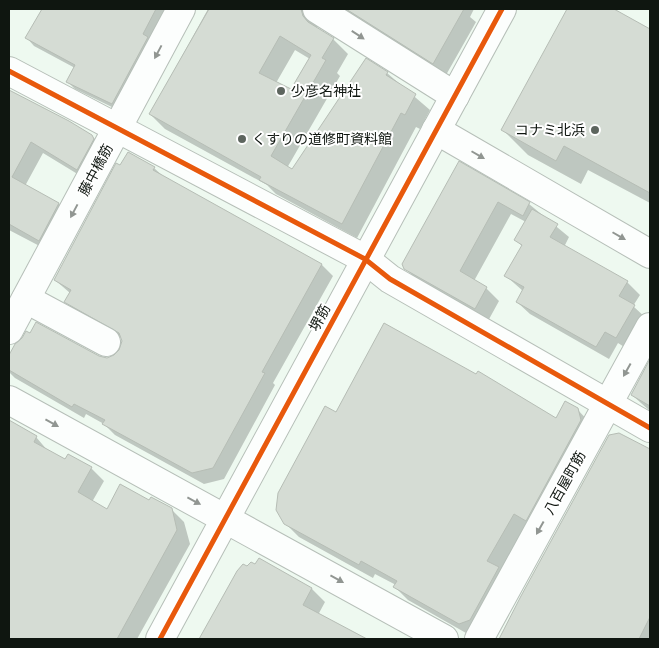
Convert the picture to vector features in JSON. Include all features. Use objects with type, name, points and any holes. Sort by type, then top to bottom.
[{"type":"street","name":"藤中橋筋","points":[[9,330],[119,128],[181,9]]},
{"type":"street","points":[[317,9],[455,96]]},
{"type":"street","name":"堺筋","points":[[160,639],[502,9]]},
{"type":"street","points":[[9,71],[365,259],[390,279],[650,428]]},
{"type":"street","points":[[436,130],[650,254]]},
{"type":"street","points":[[26,299],[106,342]]},
{"type":"street","name":"八百屋町筋","points":[[479,639],[650,327]]},
{"type":"street","points":[[9,400],[444,639]]},
{"type":"building","points":[[42,9],[156,9],[143,34],[148,37],[112,104],[66,82],[75,65],[25,38]]},
{"type":"building","points":[[209,9],[301,9],[303,16],[308,22],[334,38],[322,58],[326,60],[271,156],[292,169],[366,58],[388,72],[386,75],[416,94],[405,115],[401,113],[342,224],[259,180],[261,177],[149,114]],"holes":[[[280,36],[311,55],[291,89],[259,73]]]},
{"type":"building","points":[[346,9],[464,9],[433,64]]},
{"type":"building","points":[[567,9],[614,9],[650,29],[650,193],[564,146],[556,161],[501,130]]},
{"type":"building","points":[[9,90],[69,121],[92,135],[94,139],[77,170],[31,142],[12,177],[59,203],[39,241],[9,224]]},
{"type":"building","points":[[128,152],[155,167],[153,170],[322,264],[262,372],[265,373],[213,468],[192,473],[102,424],[105,420],[74,404],[72,407],[9,370],[9,355],[15,344],[26,331],[30,333],[36,322],[99,356],[107,358],[119,350],[122,341],[119,333],[64,302],[71,290],[54,280],[116,163],[120,165]]},
{"type":"building","points":[[459,161],[530,202],[523,216],[498,202],[460,271],[487,287],[475,309],[404,269],[402,264]]},
{"type":"building","points":[[532,209],[558,224],[550,237],[628,281],[619,296],[635,305],[616,338],[605,332],[596,347],[516,302],[524,287],[504,276],[522,245],[514,240]]},
{"type":"building","points":[[384,323],[476,374],[478,371],[556,418],[565,401],[578,408],[581,420],[526,521],[514,514],[487,561],[499,567],[470,620],[459,624],[393,587],[397,581],[361,561],[359,565],[284,524],[276,510],[278,493],[325,406],[336,412]]},
{"type":"building","points":[[650,359],[650,406],[631,395]]},
{"type":"building","points":[[9,420],[37,436],[34,442],[65,459],[68,454],[92,467],[78,492],[107,509],[120,484],[149,500],[151,497],[172,508],[177,530],[117,639],[9,639]]},
{"type":"building","points":[[619,433],[650,449],[650,617],[639,639],[499,639],[609,435]]},
{"type":"building","points":[[259,558],[312,588],[303,605],[367,639],[199,639],[237,571],[243,564],[247,566],[251,562],[255,564]]},
{"type":"cycle path","points":[[160,639],[502,9]]},
{"type":"cycle path","points":[[9,71],[365,259],[390,279],[650,428]]},
{"type":"place","name":"少彦名神社","points":[[281,91]]},
{"type":"place","name":"コナミ北浜","points":[[595,130]]},
{"type":"place","name":"くすりの道修町資料館","points":[[242,139]]}]
